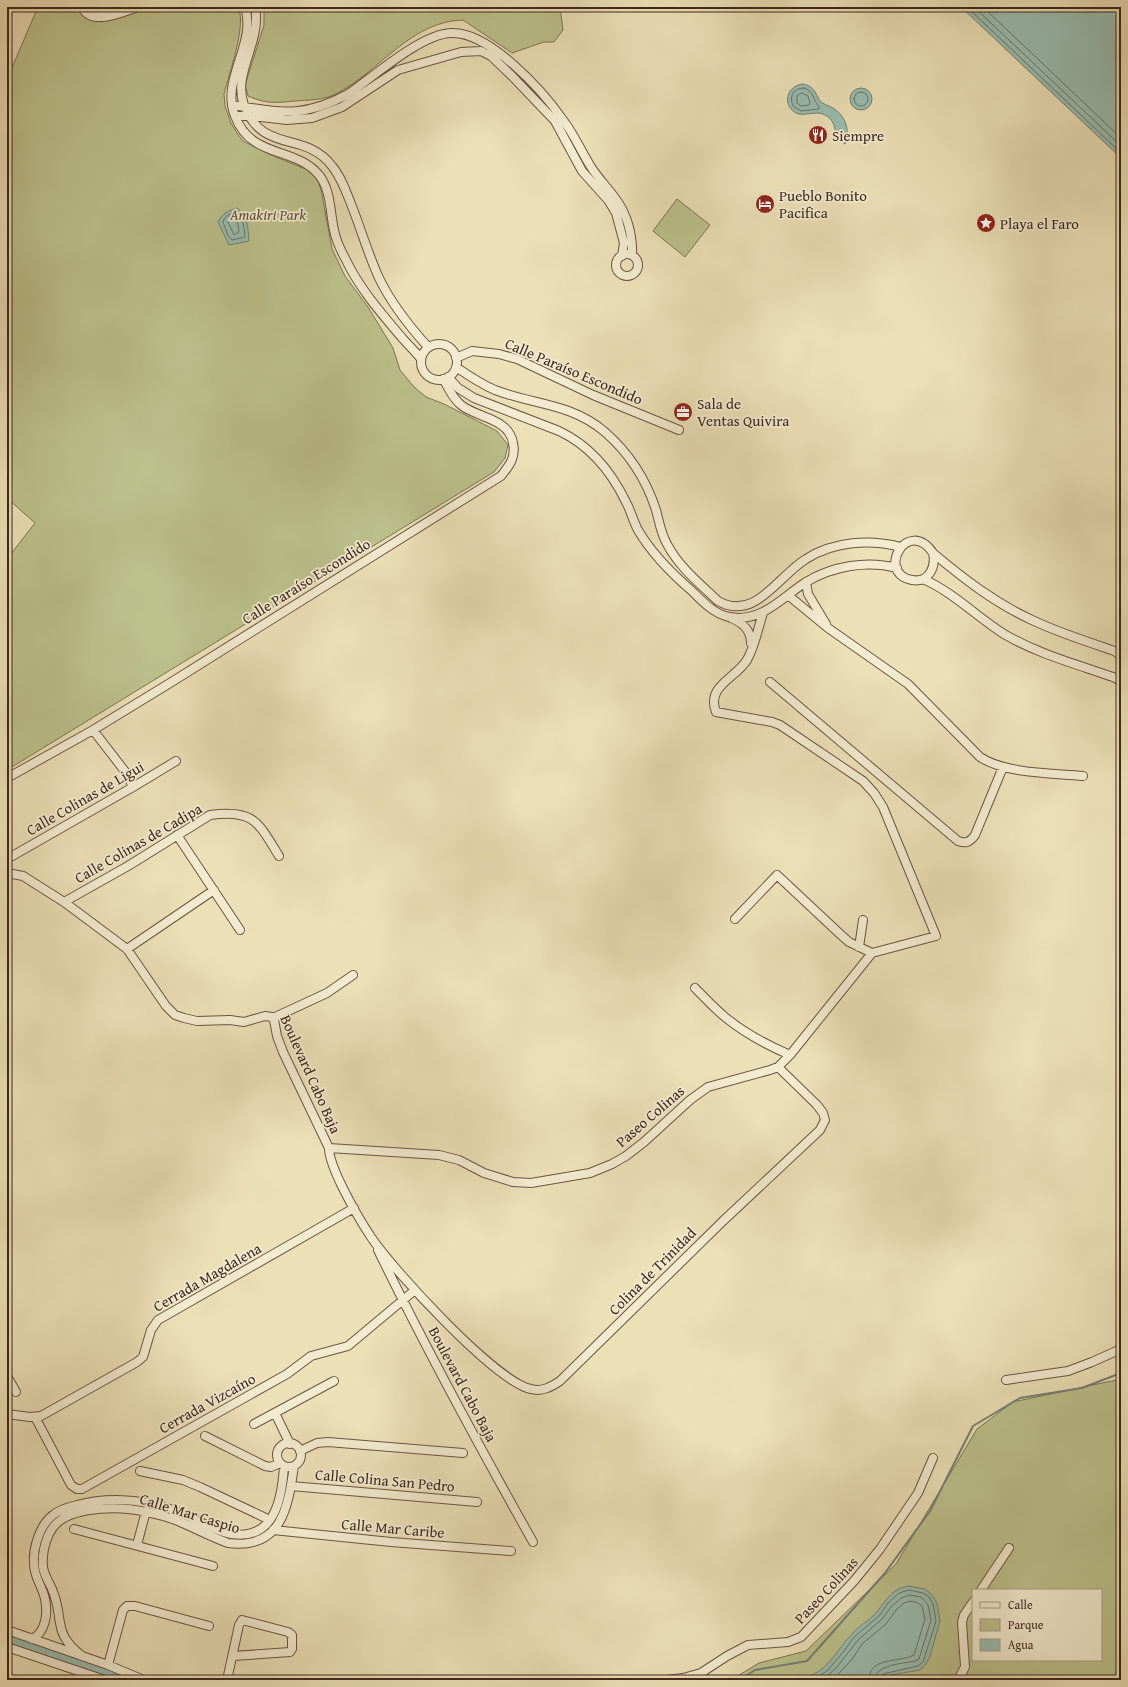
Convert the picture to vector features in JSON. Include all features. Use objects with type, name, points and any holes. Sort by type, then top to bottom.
[{"type":"street","points":[[82,7],[88,13],[96,17],[103,17],[138,7]]},
{"type":"street","points":[[92,7],[96,10],[101,10],[112,7]]},
{"type":"street","points":[[245,7],[248,29],[235,77],[232,105],[235,116],[246,134],[259,145],[304,163],[320,177],[329,200],[336,237],[354,277],[367,295],[421,359],[423,370],[432,378],[446,378],[474,398],[570,436],[593,453],[614,478],[627,504],[636,528],[650,548],[662,562],[710,608],[741,623],[750,633],[752,650]]},
{"type":"street","points":[[255,7],[256,32],[241,85],[245,107],[258,127],[272,138],[310,148],[324,157],[333,167],[345,189],[379,278],[408,325],[428,347]]},
{"type":"street","points":[[232,105],[262,110],[298,112],[324,106],[348,94],[425,42],[450,33],[465,34],[482,42],[507,60],[535,86],[557,112],[596,174],[622,208],[631,237],[632,255],[638,263],[638,269],[633,275],[627,276],[620,274],[616,268],[617,261],[622,256],[624,242],[616,213],[602,193],[582,171],[562,131],[555,121],[491,56],[481,51],[461,52],[398,70],[342,107],[312,118],[287,120],[251,116],[235,116]]},
{"type":"street","points":[[622,256],[632,255]]},
{"type":"street","points":[[421,359],[428,347],[439,344],[450,348],[456,358],[456,367],[446,378]]},
{"type":"street","name":"Calle Paraíso Escondido","points":[[456,358],[472,351],[499,354],[517,359],[593,395],[679,430]]},
{"type":"street","points":[[456,367],[483,385],[497,391],[569,411],[589,421],[604,431],[623,450],[640,474],[656,510],[666,544],[675,558],[718,600],[726,605],[735,607],[754,603],[764,596],[792,569],[808,558],[829,548],[868,542],[890,544],[901,547]]},
{"type":"street","name":"Calle Paraíso Escondido","points":[[7,778],[93,730],[501,476],[513,460],[514,446],[512,436],[502,425],[480,416],[460,405],[455,399],[446,378]]},
{"type":"street","points":[[1121,655],[1112,650],[1048,627],[1010,608],[972,584],[933,553],[929,547],[923,543],[915,541],[908,542],[901,547],[897,553],[895,561],[897,568],[907,579],[923,579],[950,595],[1006,635],[1058,658],[1121,681]]},
{"type":"street","points":[[923,579],[933,568],[935,561],[933,553]]},
{"type":"street","points":[[728,616],[740,618],[763,613],[789,596],[806,582],[851,566],[876,564],[897,568]]},
{"type":"street","points":[[806,582],[808,594],[828,628]]},
{"type":"street","points":[[789,596],[828,628],[908,684],[980,757],[1003,767],[1083,776]]},
{"type":"street","points":[[734,919],[777,874],[840,934],[859,947],[872,953],[936,936],[883,807],[874,793],[863,781],[780,725],[772,722],[716,712],[714,701],[717,691],[741,667],[752,650],[763,613]]},
{"type":"street","points":[[770,682],[958,841],[963,843],[968,842],[975,835],[1003,767]]},
{"type":"street","points":[[93,730],[126,774],[133,787]]},
{"type":"street","name":"Calle Colinas de Ligui","points":[[7,859],[176,761]]},
{"type":"street","name":"Calle Colinas de Cadipa","points":[[64,902],[128,866],[210,815],[226,813],[239,814],[254,819],[262,828],[279,856]]},
{"type":"street","points":[[178,835],[240,930]]},
{"type":"street","name":"Boulevard Cabo Baja","points":[[7,873],[23,876],[64,902],[128,949],[166,1006],[175,1015],[198,1021],[230,1020],[244,1022],[269,1015],[273,1018],[282,1052],[328,1148],[332,1165],[354,1208],[372,1238],[468,1425],[533,1542]]},
{"type":"street","points":[[128,949],[214,890]]},
{"type":"street","points":[[859,947],[863,920]]},
{"type":"street","name":"Paseo Colinas","points":[[328,1148],[439,1155],[459,1160],[484,1172],[513,1182],[531,1183],[590,1173],[612,1164],[626,1156],[644,1142],[693,1097],[708,1087],[778,1067],[790,1055],[872,953]]},
{"type":"street","points":[[273,1018],[327,993],[353,976]]},
{"type":"street","points":[[696,988],[736,1026],[790,1055]]},
{"type":"street","name":"Colina de Trinidad","points":[[484,1358],[512,1380],[523,1387],[532,1390],[551,1387],[560,1382],[718,1225],[817,1133],[825,1120],[823,1113],[817,1105],[778,1067]]},
{"type":"street","name":"Cerrada Magdalena","points":[[35,1418],[71,1400],[140,1360],[146,1352],[147,1340],[151,1330],[158,1320],[354,1208]]},
{"type":"street","name":"Boulevard Cabo Baja","points":[[372,1238],[415,1290],[484,1358]]},
{"type":"street","name":"Cerrada Vizcaíno","points":[[35,1418],[71,1485],[77,1489],[82,1489],[287,1374],[311,1356],[348,1346],[415,1290]]},
{"type":"street","points":[[1006,1380],[1068,1371],[1121,1349]]},
{"type":"street","points":[[7,1376],[16,1392]]},
{"type":"street","points":[[254,1424],[334,1381]]},
{"type":"street","points":[[275,1413],[290,1444]]},
{"type":"street","points":[[7,1414],[35,1418]]},
{"type":"street","points":[[205,1436],[265,1466],[271,1467],[282,1464]]},
{"type":"street","points":[[300,1451],[317,1443],[328,1442],[463,1453]]},
{"type":"street","points":[[285,1445],[294,1445],[300,1451],[300,1460],[294,1466],[289,1467],[282,1464],[278,1458],[280,1448],[285,1445]]},
{"type":"street","name":"Paseo Colinas","points":[[666,1680],[682,1678],[700,1673],[748,1645],[788,1642],[801,1637],[854,1581],[880,1549],[918,1493],[933,1458]]},
{"type":"street","name":"Calle Mar Caspio","points":[[32,1639],[42,1632],[46,1618],[45,1599],[35,1571],[34,1554],[44,1525],[54,1514],[77,1505],[105,1500],[148,1503],[180,1512],[231,1534],[250,1533],[262,1528],[270,1520],[277,1507],[283,1482],[282,1464]]},
{"type":"street","name":"Calle Mar Caspio","points":[[82,1656],[68,1643],[62,1633],[53,1591],[43,1568],[43,1555],[47,1537],[58,1522],[65,1517],[86,1511],[116,1509],[146,1512],[178,1521],[220,1540],[237,1544],[257,1540],[273,1530],[283,1516],[291,1486],[294,1466]]},
{"type":"street","points":[[140,1471],[189,1483],[270,1520]]},
{"type":"street","name":"Calle Colina San Pedro","points":[[291,1486],[477,1502]]},
{"type":"street","points":[[137,1545],[146,1512]]},
{"type":"street","points":[[178,1521],[180,1512]]},
{"type":"street","points":[[74,1529],[213,1566]]},
{"type":"street","name":"Calle Mar Caribe","points":[[273,1530],[511,1552]]},
{"type":"street","points":[[982,1589],[1009,1548]]},
{"type":"street","points":[[958,1680],[965,1667],[962,1622],[964,1615],[972,1603]]},
{"type":"street","points":[[108,1665],[123,1610],[127,1606],[135,1606],[209,1626]]},
{"type":"street","points":[[227,1680],[240,1624],[244,1620],[288,1632],[292,1635],[292,1649],[290,1652],[233,1656]]},
{"type":"street","points":[[7,1630],[108,1665],[144,1680]]},
{"type":"street","points":[[7,1647],[105,1680]]},
{"type":"street","points":[[628,1680],[636,1680]]},
{"type":"green space","name":"Amakiri Park","points":[[38,7],[76,7],[84,16],[96,22],[146,7],[238,7],[240,15],[239,37],[224,94],[225,106],[231,123],[237,133],[243,141],[271,155],[308,170],[317,179],[321,189],[332,249],[345,276],[368,307],[393,348],[400,370],[414,387],[426,397],[444,404],[497,431],[508,445],[505,458],[494,472],[7,770],[7,559],[35,523],[7,498],[7,79]]},
{"type":"green space","points":[[264,7],[560,7],[563,30],[554,42],[544,42],[512,53],[463,20],[444,23],[427,29],[412,38],[367,73],[336,94],[316,99],[271,102],[248,96],[245,85],[264,25]]},
{"type":"green space","points":[[677,199],[710,225],[685,257],[653,231]]},
{"type":"green space","points":[[1121,1379],[1121,1666],[1116,1680],[731,1680],[759,1663],[806,1651],[896,1564],[977,1429],[1013,1402]]},
{"type":"water","points":[[961,7],[1121,7],[1121,158]]},
{"type":"water","points":[[802,84],[811,87],[820,101],[836,110],[843,118],[847,128],[847,139],[845,144],[835,137],[834,124],[826,115],[818,113],[798,114],[789,107],[789,93],[796,86]]},
{"type":"water","points":[[861,88],[869,91],[872,99],[869,107],[861,110],[853,107],[850,99],[853,91]]},
{"type":"water","points":[[237,208],[241,211],[248,227],[249,241],[229,245],[218,222],[226,213]]},
{"type":"water","points":[[908,1586],[925,1589],[931,1594],[937,1603],[940,1621],[930,1656],[926,1664],[920,1670],[890,1675],[879,1680],[798,1680],[817,1673],[823,1668],[854,1632],[876,1613],[894,1592]]},
{"type":"waterway","points":[[740,1680],[755,1670],[807,1661],[885,1573],[930,1511],[973,1426],[1020,1398],[1082,1388],[1121,1373]]},
{"type":"waterway","points":[[7,1638],[127,1680]]},
{"type":"place","name":"Siempre","points":[[818,135]]},
{"type":"place","name":"Pueblo Bonito Pacifica","points":[[765,204]]},
{"type":"place","name":"Playa el Faro","points":[[986,223]]},
{"type":"place","name":"Sala de Ventas Quivira","points":[[683,412]]}]
